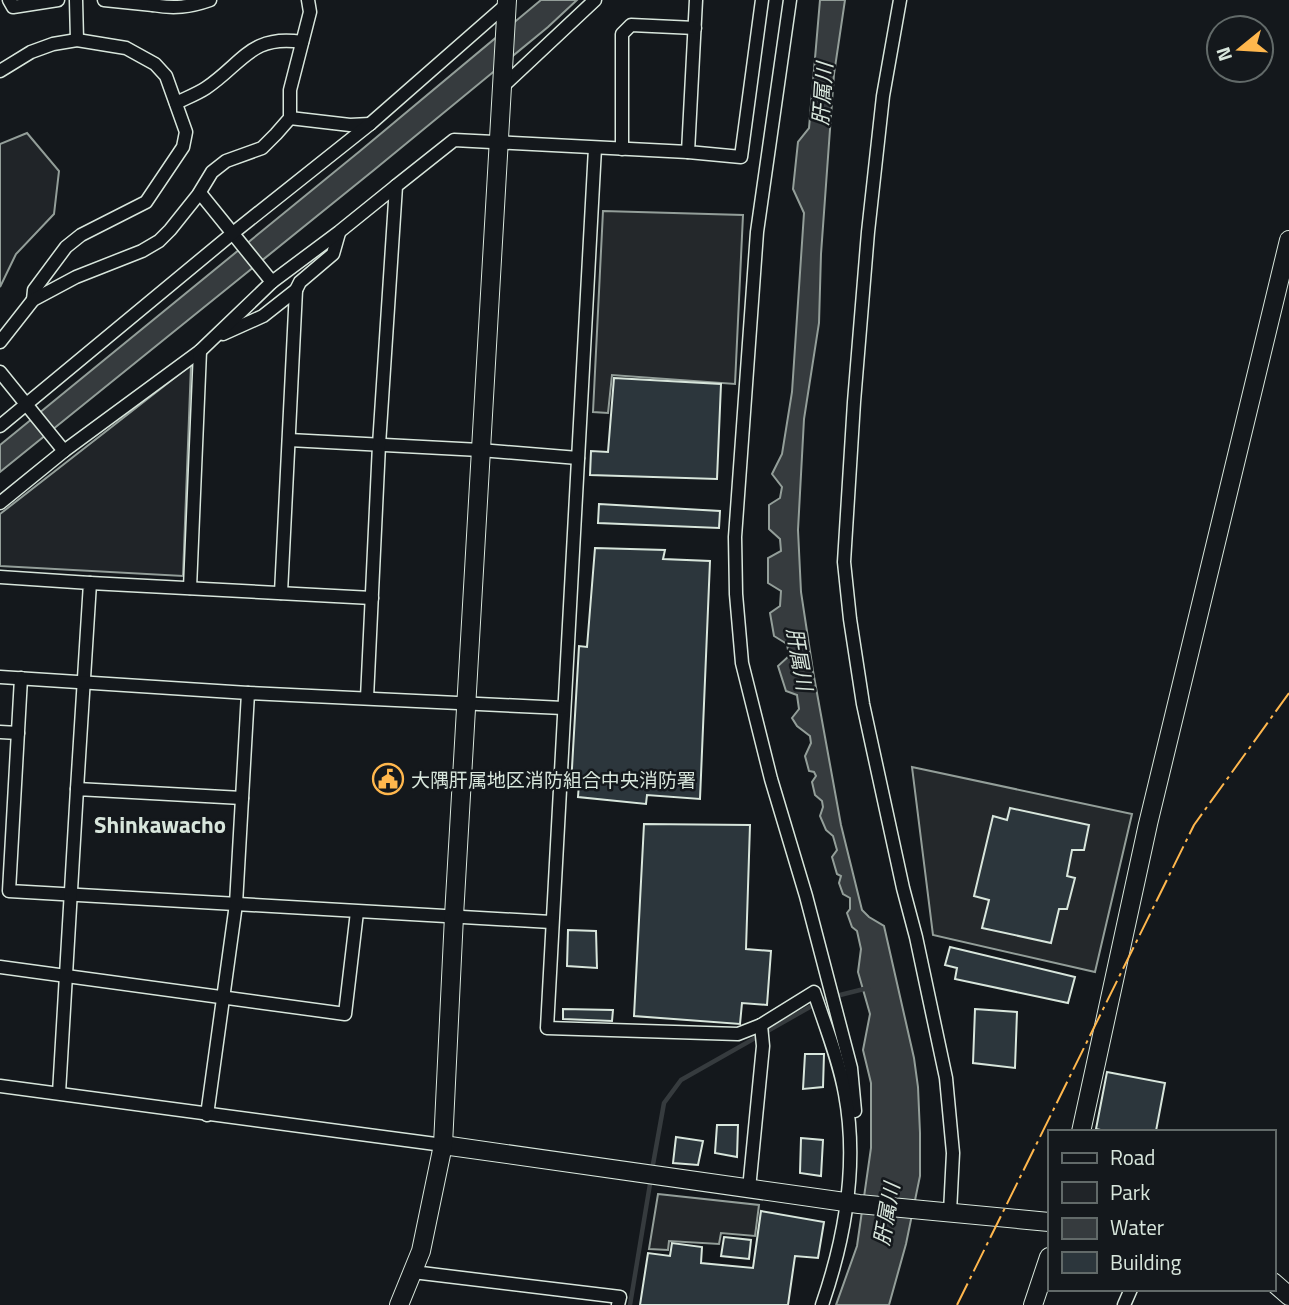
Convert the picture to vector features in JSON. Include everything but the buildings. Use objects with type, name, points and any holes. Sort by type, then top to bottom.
[{"type":"street","points":[[9,0],[13,8],[58,0]]},
{"type":"street","points":[[76,0],[76,40]]},
{"type":"street","points":[[103,0],[153,3],[171,9],[210,0]]},
{"type":"street","points":[[0,342],[33,300],[76,276],[150,246],[170,230],[200,193],[212,172],[226,161],[262,148],[290,118],[290,90],[310,12],[308,0]]},
{"type":"street","points":[[500,85],[595,0]]},
{"type":"street","points":[[688,152],[696,0]]},
{"type":"street","points":[[0,503],[64,451],[200,351],[268,277],[339,232],[454,139],[741,156],[762,0]]},
{"type":"street","points":[[790,0],[757,232],[735,537],[736,594],[742,663],[771,779],[807,896],[852,1068],[855,1106],[852,1142],[853,1203],[822,1305]]},
{"type":"street","points":[[900,0],[883,96],[872,194],[854,402],[844,562],[863,704],[946,1079],[953,1153],[946,1211]]},
{"type":"street","points":[[399,1305],[421,1251],[443,1145],[499,143],[500,85],[507,2]]},
{"type":"street","points":[[0,426],[370,124],[507,2]]},
{"type":"street","points":[[622,149],[622,34],[631,25],[695,29]]},
{"type":"street","points":[[176,103],[205,88],[256,47],[283,39],[302,42]]},
{"type":"street","points":[[0,71],[31,52],[53,44],[76,40],[126,48],[155,64],[166,76],[186,132],[183,147],[146,202],[81,235],[66,247],[34,290],[33,300]]},
{"type":"street","points":[[290,118],[350,125],[370,124]]},
{"type":"street","points":[[595,148],[547,1028],[738,1034],[761,1027],[814,992],[845,1092],[852,1142]]},
{"type":"street","points":[[367,698],[379,444],[396,186]]},
{"type":"street","points":[[200,193],[268,277]]},
{"type":"street","points":[[281,593],[296,290],[300,282],[333,254],[339,232]]},
{"type":"street","points":[[1081,1130],[1148,824],[1289,240]]},
{"type":"street","points":[[214,338],[263,316],[296,290]]},
{"type":"street","points":[[190,588],[200,351]]},
{"type":"street","points":[[0,372],[64,451]]},
{"type":"street","points":[[289,440],[578,458]]},
{"type":"street","points":[[0,577],[372,598]]},
{"type":"street","points":[[59,1093],[90,583]]},
{"type":"street","points":[[0,677],[563,708]]},
{"type":"street","points":[[21,678],[9,891],[551,922]]},
{"type":"street","points":[[207,1115],[236,904],[248,692]]},
{"type":"street","points":[[0,732],[18,733]]},
{"type":"street","points":[[77,789],[242,798]]},
{"type":"street","points":[[0,967],[345,1014],[357,912]]},
{"type":"street","points":[[749,1189],[763,1044],[761,1027]]},
{"type":"street","points":[[0,1086],[853,1203],[1048,1222]]},
{"type":"street","points":[[1033,1305],[1048,1260]]},
{"type":"street","points":[[413,1272],[620,1297],[618,1305]]},
{"type":"street","points":[[1275,1284],[1289,1296]]},
{"type":"green space","points":[[27,133],[59,171],[54,214],[16,254],[0,287],[0,144]]},
{"type":"green space","points":[[191,365],[183,576],[0,566],[0,514]]},
{"type":"shaded area","points":[[603,211],[743,215],[735,384],[612,375],[608,413],[593,412]]},
{"type":"shaded area","points":[[912,767],[1132,814],[1095,972],[933,935]]},
{"type":"shaded area","points":[[658,1194],[759,1205],[755,1236],[721,1233],[719,1244],[669,1241],[668,1250],[649,1249]]},
{"type":"water","points":[[541,0],[577,0],[374,170],[0,472],[0,445]]},
{"type":"water","name":"肝属川","points":[[820,0],[845,0],[834,74],[821,254],[819,323],[804,419],[798,530],[801,592],[841,825],[862,910],[884,926],[918,1087],[920,1176],[906,1244],[889,1305],[836,1305],[857,1246],[871,1148],[871,1083],[863,1050],[870,1014],[858,972],[861,949],[857,931],[852,927],[847,913],[850,909],[850,898],[843,894],[839,883],[841,876],[837,874],[832,857],[837,850],[833,836],[826,830],[820,816],[822,801],[815,795],[812,782],[816,776],[809,771],[805,756],[811,743],[810,736],[797,726],[792,718],[799,709],[797,695],[786,691],[778,666],[789,656],[787,644],[774,636],[770,613],[780,606],[781,591],[768,583],[768,558],[781,551],[780,539],[769,529],[769,505],[780,498],[782,487],[772,474],[782,454],[792,392],[804,213],[793,189],[798,142],[809,128]]},
{"type":"waterway","points":[[652,1170],[664,1103],[681,1080],[824,999],[868,988]]},
{"type":"waterway","points":[[630,1305],[651,1178]]},
{"type":"power","points":[[957,1305],[1194,825],[1289,693]]},
{"type":"place","name":"大隅肝属地区消防組合中央消防署","points":[[388,779]]},
{"type":"district","name":"Shinkawacho","points":[[160,824]]}]
